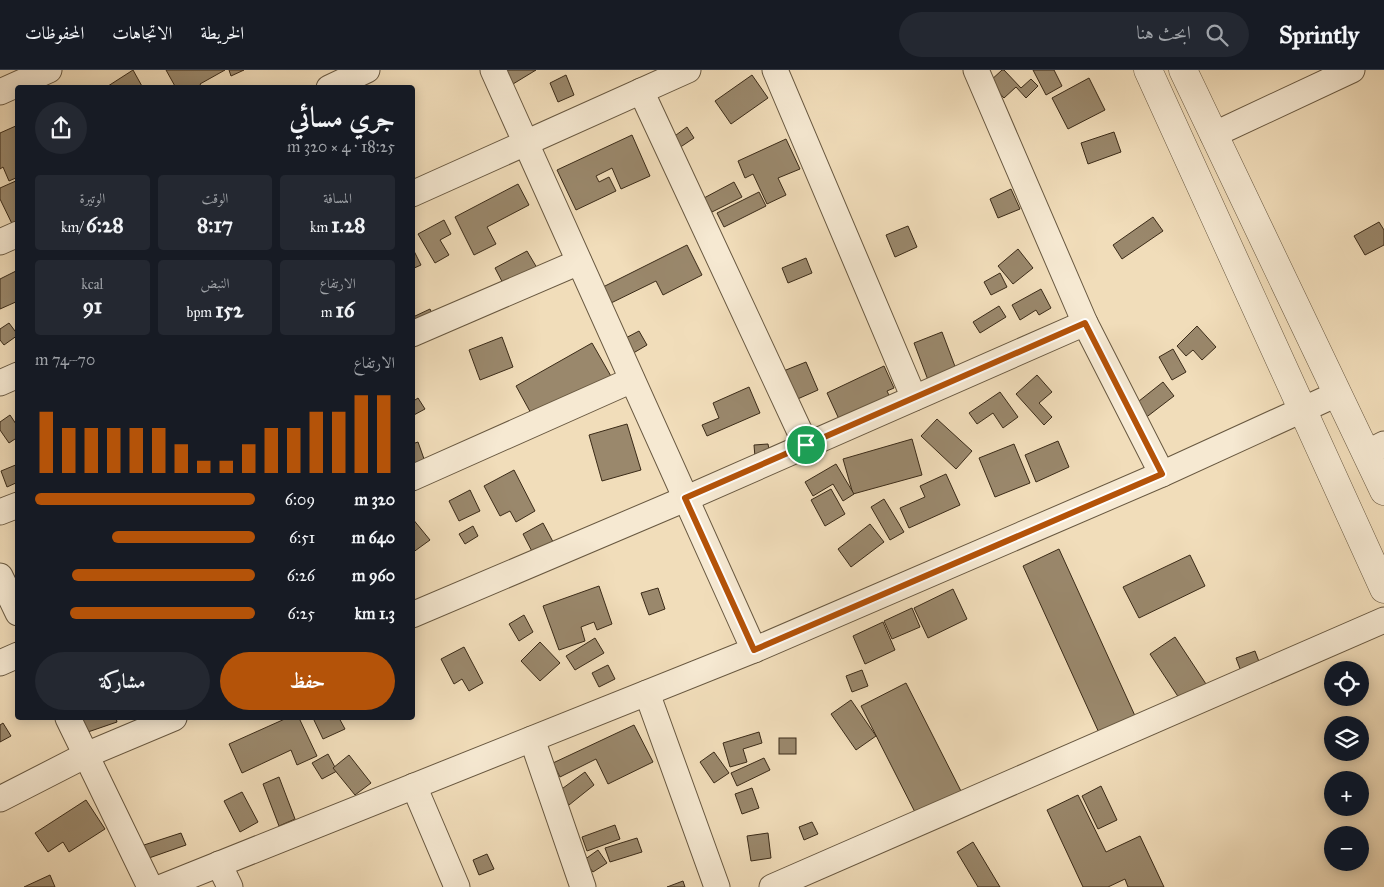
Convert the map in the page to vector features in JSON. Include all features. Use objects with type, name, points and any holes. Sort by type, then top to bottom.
[{"type":"street","points":[[15,85],[48,70]]},
{"type":"street","points":[[335,85],[367,70]]},
{"type":"street","points":[[493,70],[754,650]]},
{"type":"street","points":[[415,193],[688,70]]},
{"type":"street","points":[[775,70],[914,398]]},
{"type":"street","points":[[976,70],[1085,323],[1162,474]]},
{"type":"street","points":[[1148,70],[1384,589]]},
{"type":"street","points":[[1183,70],[1337,394],[1375,449],[1384,492]]},
{"type":"street","points":[[1213,135],[1352,70]]},
{"type":"street","points":[[0,92],[15,85]]},
{"type":"street","points":[[641,91],[806,445]]},
{"type":"street","points":[[0,242],[15,235]]},
{"type":"street","points":[[415,333],[579,262]]},
{"type":"street","points":[[415,614],[1085,323]]},
{"type":"street","points":[[0,383],[15,376]]},
{"type":"street","points":[[415,477],[632,380]]},
{"type":"street","points":[[162,887],[754,650],[1162,474],[1337,394]]},
{"type":"street","points":[[0,512],[15,506]]},
{"type":"street","points":[[0,576],[15,607]]},
{"type":"street","points":[[772,887],[1384,620]]},
{"type":"street","points":[[0,663],[15,656]]},
{"type":"street","points":[[646,693],[717,887]]},
{"type":"street","points":[[69,720],[150,887]]},
{"type":"street","points":[[0,799],[86,755],[169,720]]},
{"type":"street","points":[[532,739],[583,887]]},
{"type":"street","points":[[414,786],[457,887]]},
{"type":"street","points":[[219,864],[230,887]]},
{"type":"building","points":[[133,70],[141,85],[110,85]]},
{"type":"building","points":[[166,70],[225,70],[200,85],[174,85]]},
{"type":"building","points":[[229,70],[244,70],[231,76]]},
{"type":"building","points":[[505,70],[536,70],[513,84]]},
{"type":"building","points":[[1002,70],[1021,88],[1031,79],[1038,86],[1026,98],[1016,87],[1004,98],[989,82]]},
{"type":"building","points":[[1033,70],[1054,70],[1062,86],[1046,95]]},
{"type":"building","points":[[566,75],[574,95],[558,102],[550,83]]},
{"type":"building","points":[[752,75],[768,98],[731,124],[715,101]]},
{"type":"building","points":[[1089,78],[1105,110],[1068,129],[1052,98]]},
{"type":"building","points":[[15,126],[15,178],[9,181],[3,167],[0,169],[0,133]]},
{"type":"building","points":[[687,127],[694,138],[679,148],[672,138]]},
{"type":"building","points":[[1114,132],[1121,152],[1088,164],[1081,143]]},
{"type":"building","points":[[632,135],[650,176],[621,189],[612,168],[596,176],[599,182],[609,177],[616,191],[576,210],[557,170]]},
{"type":"building","points":[[786,139],[800,169],[778,178],[786,195],[767,204],[753,174],[745,178],[738,161]]},
{"type":"building","points":[[15,181],[15,230],[0,199],[0,188]]},
{"type":"building","points":[[734,182],[742,197],[712,212],[704,198]]},
{"type":"building","points":[[518,184],[529,205],[487,227],[496,244],[474,255],[455,217]]},
{"type":"building","points":[[1011,189],[1020,209],[998,218],[990,199]]},
{"type":"building","points":[[759,192],[766,206],[724,227],[717,213]]},
{"type":"building","points":[[1153,217],[1163,231],[1122,259],[1113,245]]},
{"type":"building","points":[[444,220],[451,234],[440,240],[449,255],[435,263],[418,234]]},
{"type":"building","points":[[1379,222],[1384,230],[1384,245],[1365,255],[1354,236]]},
{"type":"building","points":[[908,226],[917,247],[895,257],[886,235]]},
{"type":"building","points":[[687,245],[702,275],[663,295],[656,281],[609,304],[601,288]]},
{"type":"building","points":[[1018,249],[1033,268],[1013,284],[998,266]]},
{"type":"building","points":[[527,251],[540,273],[507,291],[495,268]]},
{"type":"building","points":[[415,253],[421,265],[415,268]]},
{"type":"building","points":[[806,258],[812,273],[788,283],[782,268]]},
{"type":"building","points":[[15,272],[15,302],[0,309],[0,279]]},
{"type":"building","points":[[1000,273],[1007,287],[991,295],[984,282]]},
{"type":"building","points":[[1041,289],[1051,308],[1039,315],[1036,310],[1020,320],[1012,305]]},
{"type":"building","points":[[999,306],[1006,317],[980,333],[973,322]]},
{"type":"building","points":[[430,309],[437,326],[420,334],[415,322],[415,316]]},
{"type":"building","points":[[9,323],[15,331],[15,337],[4,345],[0,340],[0,329]]},
{"type":"building","points":[[1197,326],[1216,347],[1202,360],[1193,350],[1186,356],[1177,346]]},
{"type":"building","points":[[639,331],[647,345],[630,355],[622,340]]},
{"type":"building","points":[[942,332],[959,377],[931,388],[914,343]]},
{"type":"building","points":[[502,337],[513,367],[480,380],[469,350]]},
{"type":"building","points":[[592,343],[616,385],[538,426],[516,386]]},
{"type":"building","points":[[1173,349],[1186,372],[1172,380],[1159,357]]},
{"type":"building","points":[[806,362],[818,390],[793,401],[781,372]]},
{"type":"building","points":[[884,366],[894,388],[887,391],[894,406],[844,430],[827,393]]},
{"type":"building","points":[[1037,375],[1052,392],[1039,403],[1052,417],[1044,425],[1016,394]]},
{"type":"building","points":[[1163,382],[1174,396],[1144,419],[1134,405]]},
{"type":"building","points":[[749,387],[760,413],[707,436],[702,425],[719,418],[713,403]]},
{"type":"building","points":[[1000,392],[1018,417],[1003,428],[993,413],[977,424],[969,413]]},
{"type":"building","points":[[418,398],[425,409],[415,414],[415,400]]},
{"type":"building","points":[[10,415],[15,422],[15,439],[9,443],[0,430],[0,422]]},
{"type":"building","points":[[937,419],[972,451],[956,469],[921,436]]},
{"type":"building","points":[[627,424],[641,470],[602,481],[589,435]]},
{"type":"building","points":[[912,439],[922,475],[853,494],[843,459]]},
{"type":"building","points":[[1058,441],[1069,467],[1036,482],[1025,455]]},
{"type":"building","points":[[418,442],[429,473],[415,478],[415,443]]},
{"type":"building","points":[[768,444],[770,455],[755,457],[754,445]]},
{"type":"building","points":[[1014,444],[1030,483],[995,497],[979,458]]},
{"type":"building","points":[[836,464],[854,494],[843,501],[833,484],[813,496],[805,482]]},
{"type":"building","points":[[15,465],[15,483],[7,487],[1,471]]},
{"type":"building","points":[[514,470],[535,511],[516,522],[510,511],[500,516],[484,486]]},
{"type":"building","points":[[946,474],[960,505],[909,528],[900,508],[925,497],[920,486]]},
{"type":"building","points":[[831,489],[845,514],[825,526],[811,500]]},
{"type":"building","points":[[470,490],[480,511],[459,521],[449,501]]},
{"type":"building","points":[[884,499],[904,532],[890,540],[871,507]]},
{"type":"building","points":[[415,522],[430,540],[415,551]]},
{"type":"building","points":[[543,523],[559,553],[538,563],[523,534]]},
{"type":"building","points":[[870,524],[884,542],[851,567],[838,549]]},
{"type":"building","points":[[473,526],[478,536],[465,544],[459,534]]},
{"type":"building","points":[[1059,549],[1136,718],[1100,735],[1023,566]]},
{"type":"building","points":[[1190,555],[1205,586],[1139,618],[1123,587]]},
{"type":"building","points":[[599,586],[612,624],[597,630],[594,622],[581,627],[585,641],[559,650],[543,606]]},
{"type":"building","points":[[658,588],[665,609],[649,615],[641,593]]},
{"type":"building","points":[[953,589],[967,619],[928,638],[914,608]]},
{"type":"building","points":[[912,608],[920,627],[892,639],[884,621]]},
{"type":"building","points":[[524,615],[533,632],[519,641],[509,624]]},
{"type":"building","points":[[883,622],[895,650],[865,664],[853,636]]},
{"type":"building","points":[[1175,637],[1206,684],[1181,701],[1150,654]]},
{"type":"building","points":[[595,638],[604,653],[575,670],[566,656]]},
{"type":"building","points":[[540,642],[560,663],[540,681],[521,661]]},
{"type":"building","points":[[464,647],[483,683],[469,691],[462,679],[454,684],[441,659]]},
{"type":"building","points":[[1255,651],[1261,667],[1242,674],[1236,658]]},
{"type":"building","points":[[608,665],[615,679],[599,687],[592,673]]},
{"type":"building","points":[[862,670],[868,686],[852,692],[846,676]]},
{"type":"building","points":[[906,683],[964,797],[919,820],[861,706]]},
{"type":"building","points":[[851,700],[876,736],[856,750],[831,714]]},
{"type":"building","points":[[80,720],[116,720],[117,722],[85,733]]},
{"type":"building","points":[[283,720],[300,720],[317,756],[297,765],[291,750],[242,773],[229,744]]},
{"type":"building","points":[[314,720],[340,720],[345,729],[323,739]]},
{"type":"building","points":[[3,723],[11,736],[0,742],[0,725]]},
{"type":"building","points":[[634,725],[653,762],[608,784],[596,759],[560,777],[553,763]]},
{"type":"building","points":[[759,732],[762,743],[743,749],[747,762],[730,767],[723,743]]},
{"type":"building","points":[[779,738],[796,738],[796,754],[779,754]]},
{"type":"building","points":[[714,752],[729,773],[714,783],[700,762]]},
{"type":"building","points":[[328,754],[337,771],[322,779],[312,763]]},
{"type":"building","points":[[349,755],[371,783],[355,795],[333,768]]},
{"type":"building","points":[[764,758],[770,770],[737,786],[731,773]]},
{"type":"building","points":[[585,772],[594,785],[569,805],[559,791]]},
{"type":"building","points":[[279,777],[295,819],[279,826],[263,784]]},
{"type":"building","points":[[1101,786],[1117,820],[1098,829],[1082,796]]},
{"type":"building","points":[[752,788],[759,808],[742,814],[735,794]]},
{"type":"building","points":[[242,792],[258,822],[240,832],[224,801]]},
{"type":"building","points":[[1078,795],[1106,852],[1140,836],[1164,887],[1128,887],[1125,879],[1108,887],[1083,887],[1047,810]]},
{"type":"building","points":[[86,800],[105,829],[69,852],[63,842],[48,852],[35,833]]},
{"type":"building","points":[[812,822],[818,834],[804,840],[799,827]]},
{"type":"building","points":[[615,825],[620,839],[587,851],[582,837]]},
{"type":"building","points":[[181,833],[186,845],[149,858],[144,845]]},
{"type":"building","points":[[768,833],[771,858],[751,861],[747,836]]},
{"type":"building","points":[[637,838],[642,852],[610,862],[605,848]]},
{"type":"building","points":[[973,842],[1000,887],[978,887],[957,852]]},
{"type":"building","points":[[598,850],[607,863],[593,872],[584,860]]},
{"type":"building","points":[[487,854],[494,869],[479,875],[473,860]]},
{"type":"building","points":[[50,875],[55,887],[24,887]]},
{"type":"building","points":[[683,881],[685,887],[667,887]]},
{"type":"route","points":[[1085,323],[1162,474],[754,650],[685,498],[806,445],[1085,323]]}]
